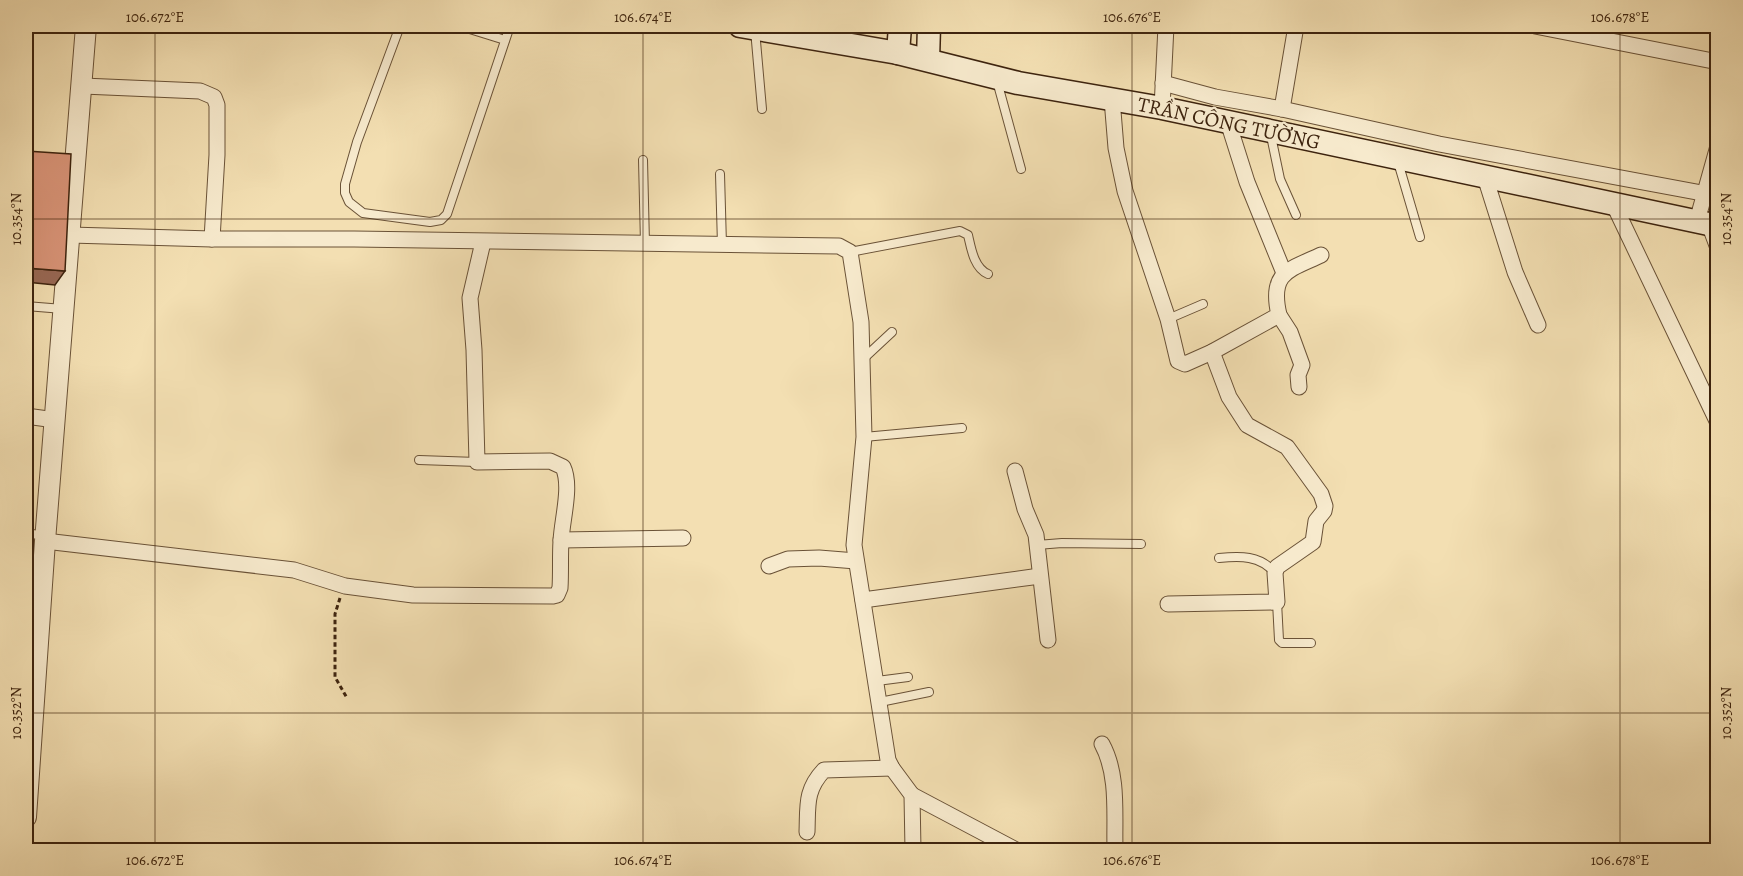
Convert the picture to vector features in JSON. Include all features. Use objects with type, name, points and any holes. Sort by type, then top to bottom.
[{"type":"main road","points":[[898,53],[900,26]]},
{"type":"main road","points":[[928,60],[929,26]]},
{"type":"main road","name":"TRẦN CÔNG TƯỜNG","points":[[748,27],[786,30],[898,53],[996,77],[1162,108],[1708,224]]},
{"type":"street","points":[[26,817],[27,775],[64,309],[68,222],[77,159],[86,26]]},
{"type":"street","points":[[1162,108],[1166,26]]},
{"type":"street","points":[[1282,109],[1296,26]]},
{"type":"street","points":[[1535,26],[1594,32],[1718,62]]},
{"type":"street","name":"TRẦN CÔNG TƯỜNG","points":[[1163,83],[1215,97],[1282,109],[1439,144],[1712,194]]},
{"type":"street","points":[[83,86],[200,91],[214,97],[217,105],[217,155],[212,239]]},
{"type":"street","points":[[1112,99],[1116,148],[1125,191],[1168,319],[1178,361],[1185,364],[1212,352],[1279,315]]},
{"type":"street","points":[[1228,122],[1251,193],[1284,273]]},
{"type":"street","points":[[1718,146],[1708,224],[1718,248]]},
{"type":"street","points":[[56,158],[77,159]]},
{"type":"street","points":[[1485,177],[1515,272],[1538,325]]},
{"type":"street","points":[[1613,203],[1718,423]]},
{"type":"street","points":[[68,222],[212,239],[838,246],[850,252],[861,322],[864,437],[854,545],[888,760],[912,795],[1016,850]]},
{"type":"street","points":[[45,539],[310,574],[345,586],[413,595],[557,595],[560,588],[561,540],[567,484],[567,474],[563,467],[550,461],[477,462],[470,298],[483,242]]},
{"type":"street","points":[[1299,387],[1298,375],[1302,365],[1290,332],[1279,315],[1276,288],[1284,273],[1321,255]]},
{"type":"street","points":[[1168,604],[1277,602],[1275,573],[1282,563],[1313,542],[1316,521],[1325,506],[1321,494],[1287,447],[1251,428],[1229,397],[1212,352]]},
{"type":"street","points":[[26,416],[55,420]]},
{"type":"street","points":[[1015,471],[1037,545],[1048,640]]},
{"type":"street","points":[[561,540],[683,538]]},
{"type":"street","points":[[769,566],[788,559],[819,558],[856,561]]},
{"type":"street","points":[[863,600],[1040,576]]},
{"type":"street","points":[[1101,850],[1115,847],[1113,782],[1109,757],[1102,744]]},
{"type":"street","points":[[807,832],[808,795],[815,780],[824,770],[892,768]]},
{"type":"street","points":[[912,795],[913,850]]},
{"type":"lane","points":[[400,26],[357,142],[345,184],[345,193],[349,202],[363,213],[430,222],[441,220],[447,214],[510,26]]},
{"type":"lane","points":[[460,26],[505,40]]},
{"type":"lane","points":[[748,27],[762,109]]},
{"type":"lane","points":[[996,77],[1021,169]]},
{"type":"lane","points":[[1271,131],[1280,178],[1296,215]]},
{"type":"lane","points":[[1397,158],[1403,186],[1420,237]]},
{"type":"lane","points":[[643,160],[645,244]]},
{"type":"lane","points":[[720,174],[722,245]]},
{"type":"lane","points":[[850,252],[960,231],[968,235],[976,262],[983,272],[988,274]]},
{"type":"lane","points":[[1168,319],[1203,304]]},
{"type":"lane","points":[[26,306],[64,309]]},
{"type":"lane","points":[[862,360],[892,332]]},
{"type":"lane","points":[[864,437],[962,428]]},
{"type":"lane","points":[[419,460],[477,462]]},
{"type":"lane","points":[[26,533],[45,539]]},
{"type":"lane","points":[[1037,545],[1141,544]]},
{"type":"lane","points":[[1219,558],[1238,556],[1257,559],[1269,566],[1275,573]]},
{"type":"lane","points":[[1277,602],[1279,640],[1311,643]]},
{"type":"lane","points":[[877,681],[908,677]]},
{"type":"lane","points":[[880,702],[929,692]]},
{"type":"path","points":[[345,586],[335,614],[333,641],[335,676],[347,698]]},
{"type":"building","points":[[26,151],[71,154],[65,271],[26,268]]}]
